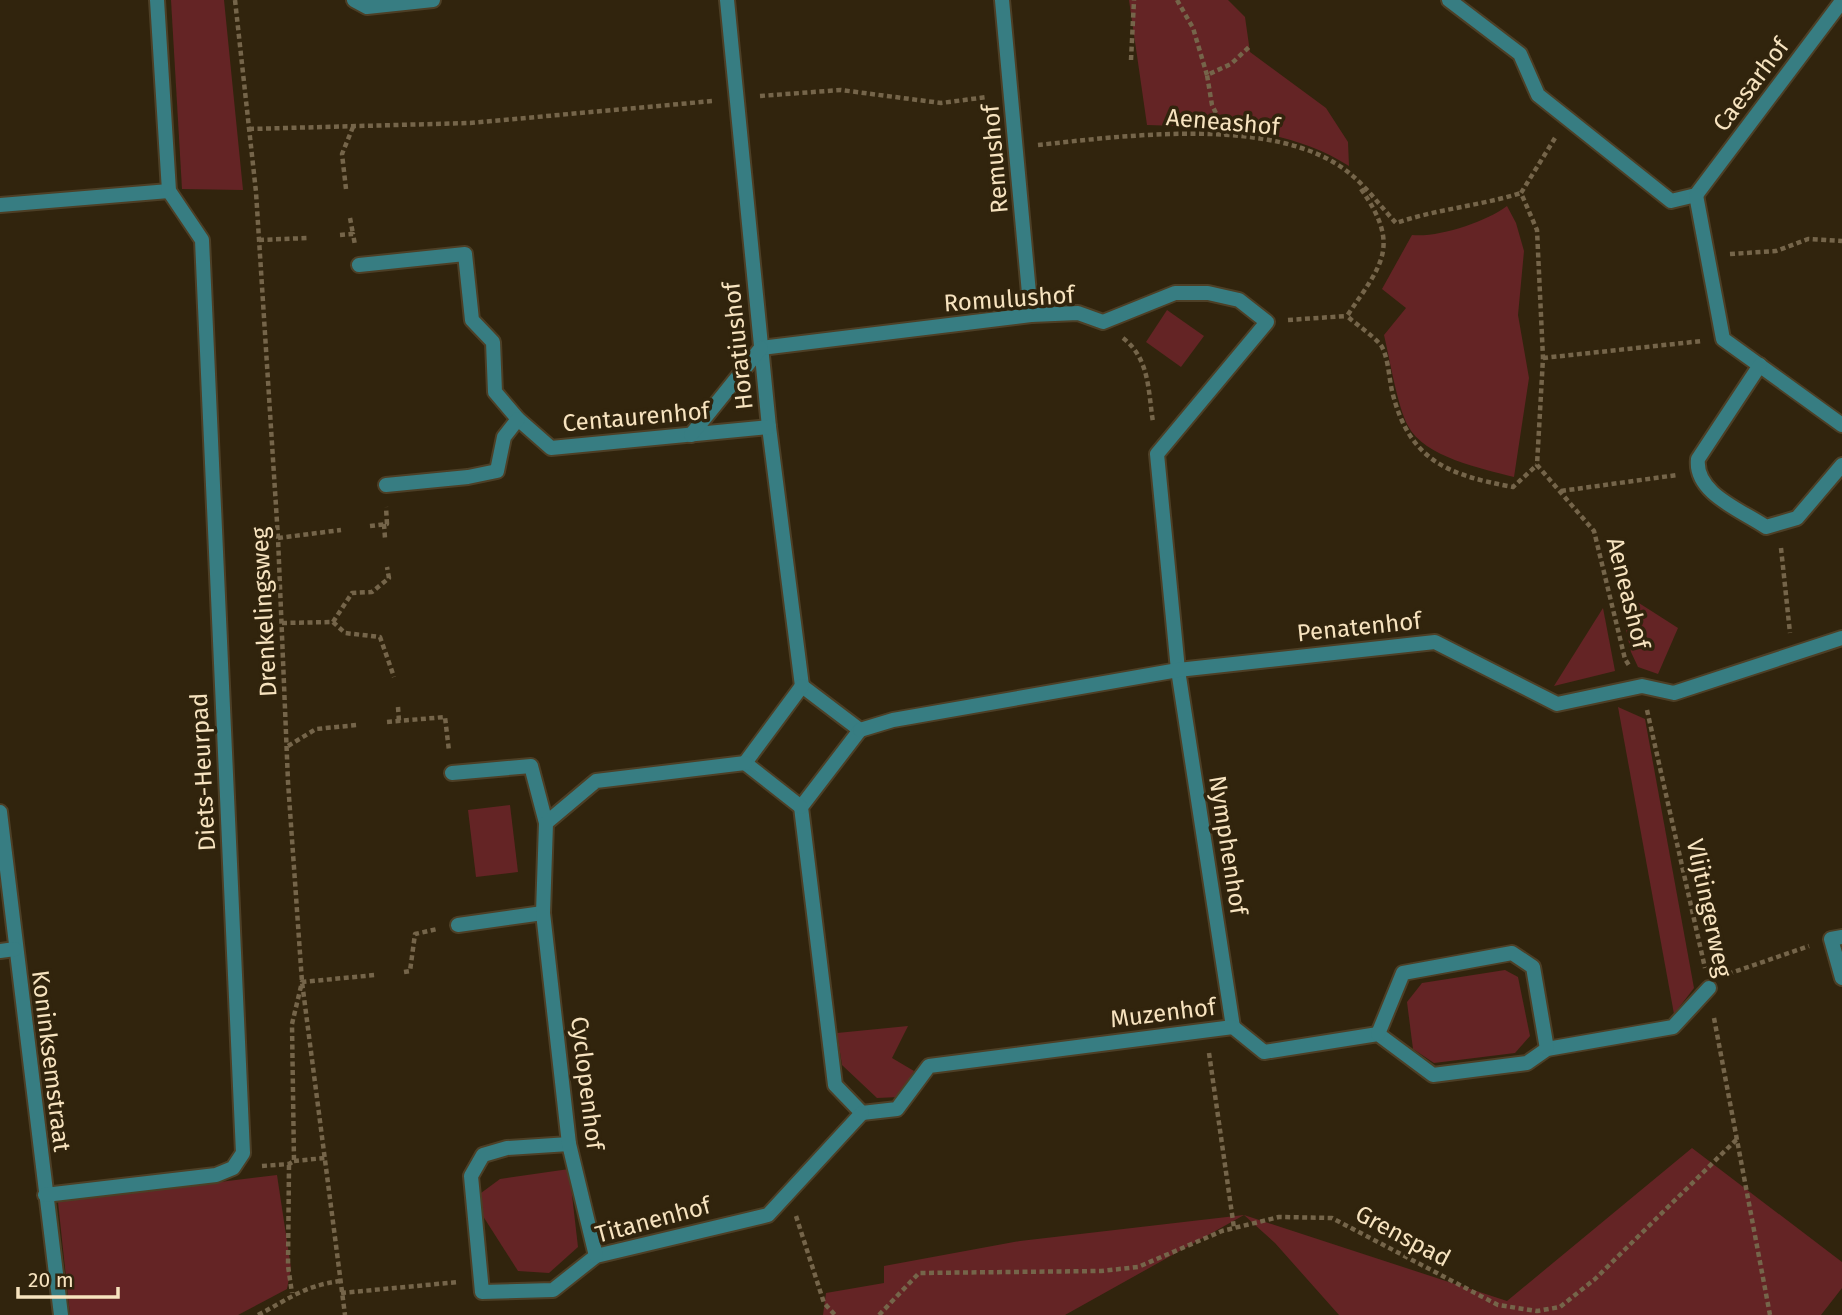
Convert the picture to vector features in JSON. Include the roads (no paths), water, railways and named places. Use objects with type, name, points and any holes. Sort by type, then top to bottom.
[{"type":"street","points":[[0,205],[169,191],[157,0]]},
{"type":"street","points":[[355,0],[367,7],[433,0]]},
{"type":"street","name":"Horatiushof","points":[[727,0],[769,427],[802,686]]},
{"type":"street","name":"Remushof","points":[[1002,0],[1031,315]]},
{"type":"street","points":[[1449,0],[1520,54],[1538,95],[1566,119],[1671,201],[1696,195],[1723,339],[1842,425]]},
{"type":"street","name":"Caesarhof","points":[[1696,195],[1842,1]]},
{"type":"street","name":"Diets-Heurpad","points":[[45,1195],[216,1175],[233,1168],[243,1153],[202,240],[169,191]]},
{"type":"street","name":"Centaurenhof","points":[[359,265],[465,254],[472,320],[493,342],[495,392],[518,419],[551,448],[769,427]]},
{"type":"street","name":"Romulushof","points":[[761,348],[1031,315],[1078,313],[1103,322],[1175,293],[1208,293],[1239,300],[1267,322],[1157,454],[1178,670]]},
{"type":"street","points":[[691,435],[761,348]]},
{"type":"street","points":[[1760,365],[1698,459],[1696,473],[1706,488],[1766,527],[1797,518],[1842,465]]},
{"type":"street","points":[[386,485],[468,477],[497,471],[504,437],[518,419]]},
{"type":"street","name":"Penatenhof","points":[[860,730],[893,720],[1178,670],[1435,642],[1557,704],[1642,686],[1674,693],[1842,638]]},
{"type":"street","name":"Nymphenhof","points":[[1178,670],[1233,1027]]},
{"type":"street","points":[[746,763],[802,686],[860,730],[801,807]]},
{"type":"street","points":[[546,823],[596,781],[746,763],[801,807],[835,1085],[862,1114]]},
{"type":"street","name":"Cyclopenhof","points":[[452,773],[531,766],[546,823],[544,913],[569,1144],[596,1256]]},
{"type":"street","name":"Koninksemstraat","points":[[0,812],[7,950],[61,1315]]},
{"type":"street","points":[[458,925],[544,913]]},
{"type":"street","points":[[1837,938],[1842,978]]},
{"type":"street","points":[[1547,1049],[1533,967],[1512,953],[1403,973],[1378,1034],[1433,1076],[1527,1063],[1547,1049],[1673,1027],[1708,984]]},
{"type":"street","name":"Muzenhof","points":[[862,1114],[897,1109],[929,1066],[1233,1027],[1264,1052],[1378,1034]]},
{"type":"street","name":"Titanenhof","points":[[569,1144],[507,1147],[483,1155],[471,1176],[482,1292],[553,1290],[596,1256],[768,1215],[862,1114]]}]
